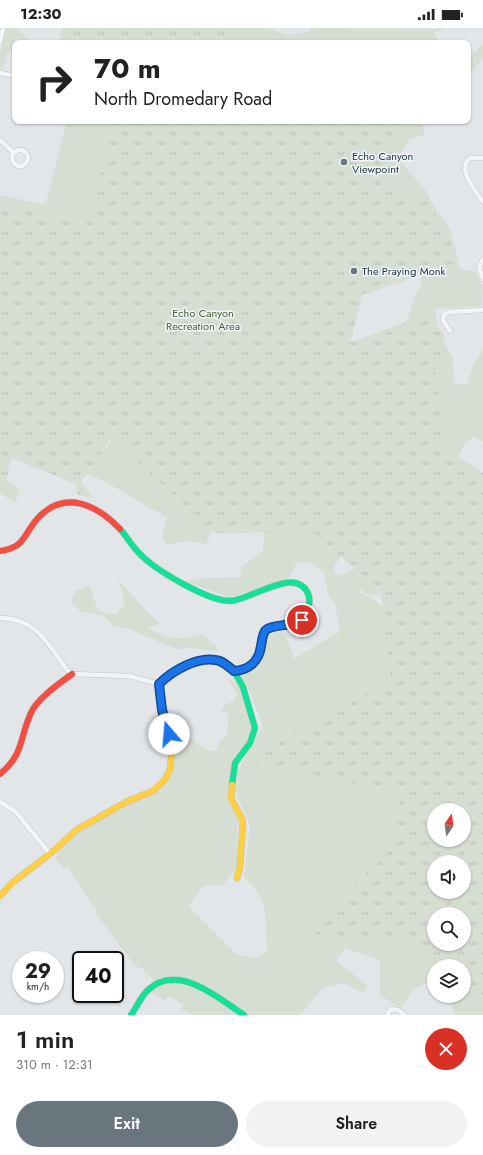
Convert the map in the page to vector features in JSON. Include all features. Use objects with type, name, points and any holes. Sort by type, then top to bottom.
[{"type":"street","points":[[0,42],[3,28]]},
{"type":"street","points":[[0,73],[12,75]]},
{"type":"street","points":[[0,140],[14,153]]},
{"type":"street","points":[[483,158],[473,157],[466,161],[465,167],[468,179],[483,202]]},
{"type":"street","points":[[483,259],[479,267],[483,279]]},
{"type":"street","points":[[450,331],[443,320],[444,315],[449,312],[483,310]]},
{"type":"street","points":[[0,551],[12,550],[18,546],[42,514],[57,506],[80,502],[89,504],[99,511],[126,536],[143,557],[176,581],[223,600],[239,599],[284,582],[295,584],[305,589],[308,595],[309,605],[308,611],[302,620],[296,624],[270,627],[265,630],[258,658],[245,669],[234,671]]},
{"type":"street","points":[[0,618],[8,618],[29,624],[38,630],[67,670],[72,674],[129,676],[159,684]]},
{"type":"street","points":[[159,684],[179,668],[207,660],[220,661],[234,671],[244,687],[255,728],[250,743],[235,763],[232,779],[232,798],[243,822],[240,867],[237,878]]},
{"type":"street","points":[[0,774],[10,767],[18,755],[34,709],[72,674]]},
{"type":"street","points":[[0,896],[12,883],[86,824],[128,801],[153,791],[165,780],[170,768],[173,743],[162,710],[159,684]]},
{"type":"street","points":[[0,802],[16,812],[50,854]]},
{"type":"street","points":[[131,1015],[149,988],[168,979],[179,979],[196,984],[244,1015]]},
{"type":"street","points":[[387,1015],[391,1009],[398,1010],[405,1015]]},
{"type":"green space","points":[[6,28],[17,28],[29,40],[12,40],[12,52],[8,52],[3,70],[0,68],[0,54]]},
{"type":"green space","points":[[62,28],[207,28],[257,40],[60,40]]},
{"type":"green space","points":[[91,28],[267,28],[287,35],[309,31],[312,28],[449,29],[435,32],[438,40],[105,40]]},
{"type":"green space","points":[[483,43],[483,58],[471,72],[471,57]]},
{"type":"green space","points":[[66,124],[422,124],[425,134],[409,140],[400,154],[401,162],[427,192],[433,205],[450,229],[460,269],[476,272],[483,289],[482,306],[435,309],[438,332],[453,358],[454,383],[467,385],[473,366],[483,349],[483,442],[475,437],[469,440],[464,446],[458,460],[342,554],[334,567],[334,572],[338,576],[362,566],[382,590],[380,593],[374,595],[368,595],[360,589],[359,592],[376,601],[402,625],[483,622],[483,1015],[455,1015],[451,1003],[471,1003],[471,959],[427,959],[427,983],[415,988],[400,1008],[380,995],[380,960],[345,948],[337,958],[338,962],[368,986],[363,993],[343,983],[323,988],[300,1015],[247,1015],[192,979],[169,977],[153,980],[143,969],[136,967],[95,912],[97,908],[94,907],[67,867],[64,870],[55,858],[77,831],[133,801],[160,790],[169,782],[175,748],[171,727],[173,725],[208,751],[216,751],[220,740],[226,737],[229,714],[220,710],[225,705],[234,701],[237,694],[228,680],[235,682],[242,687],[253,725],[250,740],[232,763],[228,801],[238,816],[237,867],[223,885],[204,886],[188,906],[236,954],[257,959],[267,950],[266,919],[262,902],[258,894],[244,877],[250,825],[235,792],[234,777],[263,726],[252,697],[241,675],[257,664],[267,635],[284,631],[294,659],[340,631],[335,604],[328,595],[324,573],[310,562],[297,563],[287,581],[231,598],[184,581],[206,578],[240,577],[242,571],[240,568],[263,551],[264,530],[213,528],[206,544],[187,541],[166,545],[162,534],[167,517],[104,481],[82,472],[95,454],[105,450],[114,434],[385,343],[408,318],[414,298],[421,284],[421,271],[0,260],[0,195],[41,204],[46,202]]},
{"type":"green space","name":"Echo Canyon Recreation Area","points":[[112,124],[400,124],[385,190],[427,199],[430,207],[447,228],[455,263],[362,295],[351,342],[432,313],[432,317],[446,338],[442,340],[447,353],[435,367],[443,447],[483,473],[483,1006],[471,993],[471,959],[432,959],[395,935],[316,943],[314,924],[386,855],[400,815],[399,793],[248,760],[391,680],[380,590],[313,532],[215,533],[111,438],[81,482],[93,498],[78,495],[76,484],[12,458],[5,485],[0,484],[0,202],[89,223]]},
{"type":"green space","points":[[0,476],[20,491],[15,503],[0,493]]},
{"type":"green space","points":[[119,581],[159,623],[148,629],[162,635],[175,638],[187,638],[202,634],[216,646],[218,651],[189,648],[176,649],[129,629],[112,625],[103,615],[81,612],[71,602],[76,591],[89,585],[98,611],[116,615],[125,604]]},
{"type":"green space","points":[[174,982],[195,986],[238,1015],[192,1015],[181,1009],[183,1005],[169,996],[165,1001],[150,991],[157,986]]},
{"type":"traffic: fast","points":[[120,529],[138,552],[170,577],[196,591],[221,600],[230,601],[239,599],[284,583],[295,583],[303,587],[309,596],[309,605],[302,618],[297,622],[271,627],[266,630],[262,637],[258,655],[255,660],[251,665],[234,671]]},
{"type":"traffic: fast","points":[[168,729],[162,710],[159,684],[179,668],[189,664],[216,659],[234,671],[243,687],[255,728],[250,743],[235,763],[232,785]]},
{"type":"traffic: fast","points":[[131,1015],[143,995],[148,990],[160,982],[172,980],[185,981],[198,986],[210,992],[244,1015]]},
{"type":"traffic: slow","points":[[0,896],[12,883],[56,849],[76,830],[128,801],[153,791],[165,780],[170,769],[173,743],[168,729]]},
{"type":"traffic: slow","points":[[232,785],[231,798],[243,821],[240,867],[237,878]]},
{"type":"traffic: jam","points":[[0,551],[15,547],[19,544],[38,518],[48,509],[59,504],[70,502],[91,507],[111,520],[120,529]]},
{"type":"traffic: jam","points":[[0,774],[8,766],[18,751],[33,709],[46,694],[72,674]]},
{"type":"place","name":"Echo Canyon Viewpoint","points":[[344,162]]},
{"type":"place","name":"The Praying Monk","points":[[354,271]]},
{"type":"route","points":[[169,734],[162,710],[159,684],[179,668],[202,661],[220,661],[234,671],[245,669],[254,663],[258,658],[265,630],[270,627],[296,624],[302,620]]}]
